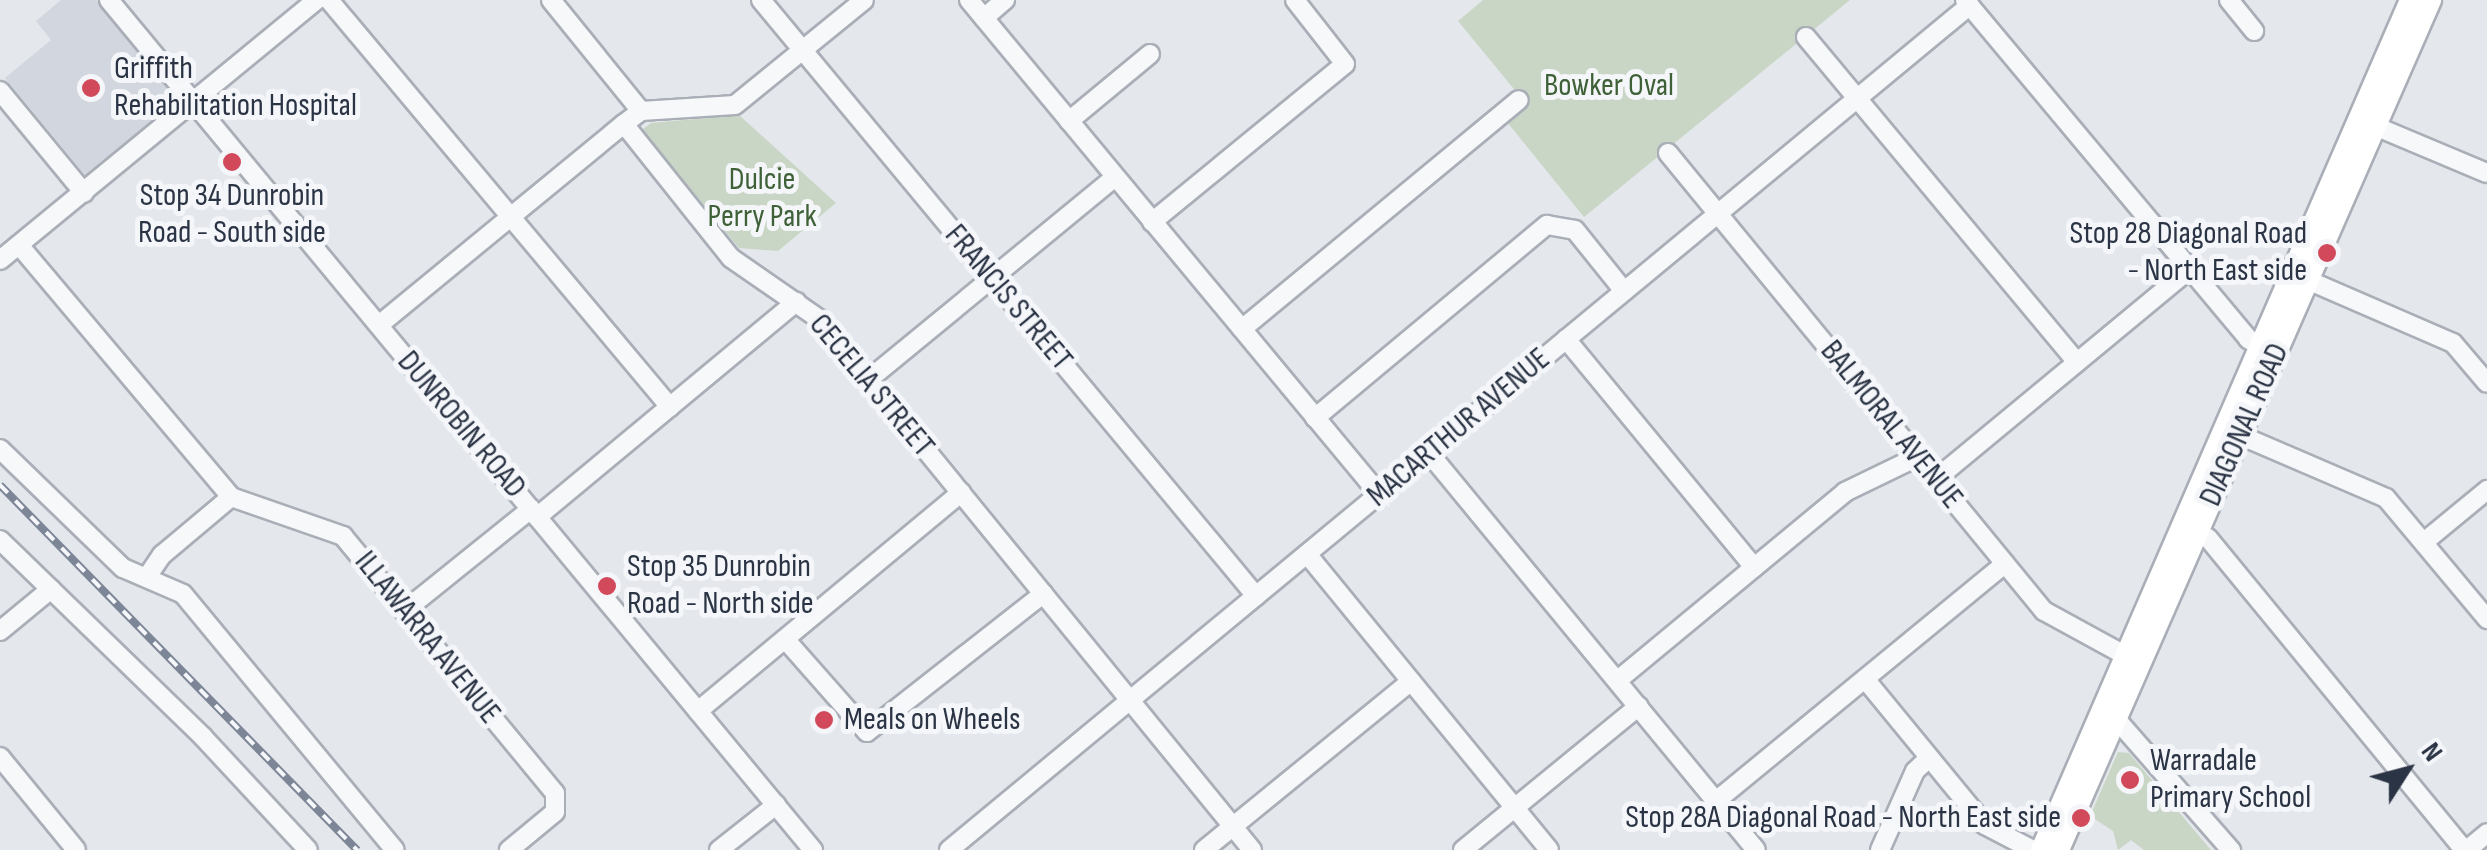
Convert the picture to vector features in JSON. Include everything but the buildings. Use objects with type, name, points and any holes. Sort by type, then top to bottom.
[{"type":"main road","name":"DIAGONAL ROAD","points":[[2367,122],[2410,0]]},
{"type":"main road","name":"DIAGONAL ROAD","points":[[2059,850],[2111,713],[2299,276],[2367,122],[2431,0]]},
{"type":"main road","name":"DIAGONAL ROAD","points":[[2041,850],[2111,713]]},
{"type":"street","name":"DUNROBIN ROAD","points":[[108,0],[812,850]]},
{"type":"street","points":[[0,260],[316,0]]},
{"type":"street","points":[[330,0],[670,407]]},
{"type":"street","points":[[551,0],[641,111]]},
{"type":"street","name":"FRANCIS STREET","points":[[761,0],[1256,596]]},
{"type":"street","points":[[379,326],[641,111],[735,105],[864,0]]},
{"type":"street","points":[[969,0],[1378,494]]},
{"type":"street","points":[[984,18],[1005,0]]},
{"type":"street","points":[[1152,222],[1345,64],[1295,0]]},
{"type":"street","points":[[2228,0],[2254,30]]},
{"type":"street","points":[[1972,3],[2190,269],[2267,350]]},
{"type":"street","name":"MACARTHUR AVENUE","points":[[949,850],[1972,3]]},
{"type":"street","points":[[1806,37],[2077,362]]},
{"type":"street","points":[[1069,121],[1150,54]]},
{"type":"street","points":[[0,90],[84,192]]},
{"type":"street","points":[[1242,329],[1519,100]]},
{"type":"street","points":[[2367,122],[2487,173]]},
{"type":"street","name":"CECELIA STREET","points":[[624,124],[731,258],[819,319],[1252,850]]},
{"type":"street","name":"BALMORAL AVENUE","points":[[1668,152],[1917,458],[2058,623],[2134,660]]},
{"type":"street","points":[[868,380],[1115,177]]},
{"type":"street","points":[[1315,418],[1547,225],[1562,222],[1575,230],[1624,291]]},
{"type":"street","points":[[19,245],[231,497],[162,555],[148,577]]},
{"type":"street","points":[[1936,479],[2190,269]]},
{"type":"street","points":[[2299,276],[2454,343],[2487,383]]},
{"type":"street","points":[[404,611],[670,407],[796,302]]},
{"type":"street","points":[[1566,339],[1754,567]]},
{"type":"street","points":[[2233,432],[2386,498],[2487,618]]},
{"type":"street","points":[[0,449],[123,568],[183,594],[395,850]]},
{"type":"street","points":[[1428,453],[1756,850]]},
{"type":"street","points":[[1618,680],[1845,492],[1917,458]]},
{"type":"street","points":[[2424,542],[2487,490]]},
{"type":"street","points":[[698,711],[960,493]]},
{"type":"street","name":"ILLAWARRA AVENUE","points":[[231,497],[343,536],[554,792],[554,812],[508,850]]},
{"type":"street","points":[[2191,527],[2466,850],[2487,833]]},
{"type":"street","points":[[0,540],[308,850]]},
{"type":"street","points":[[1307,554],[1548,850]]},
{"type":"street","points":[[1716,800],[2006,564]]},
{"type":"street","points":[[0,631],[50,589]]},
{"type":"street","points":[[785,639],[867,732],[1043,594]]},
{"type":"street","points":[[1864,679],[1985,825],[2034,850]]},
{"type":"street","points":[[1204,850],[1411,681]]},
{"type":"street","points":[[1464,850],[1639,706]]},
{"type":"street","points":[[2111,713],[2231,850]]},
{"type":"street","points":[[0,757],[76,850]]},
{"type":"street","points":[[1880,850],[1915,771],[1929,758]]},
{"type":"street","points":[[720,850],[776,805]]},
{"type":"shaded area","name":"Griffith Rehabilitation Hospital","points":[[61,0],[97,0],[178,99],[85,175],[5,78],[51,40],[36,21]]},
{"type":"green space","name":"Bowker Oval","points":[[1483,0],[1850,0],[1584,217],[1507,122],[1527,105],[1458,21]]},
{"type":"green space","name":"Dulcie Perry Park","points":[[739,115],[836,203],[778,251],[739,248],[642,130],[651,123]]},
{"type":"green space","name":"Warradale Primary School","points":[[2118,752],[2129,753],[2211,850],[2144,850],[2131,840],[2118,850],[2113,831],[2090,816]]},
{"type":"railway","points":[[0,485],[357,850]]},
{"type":"place","name":"Griffith Rehabilitation Hospital","points":[[91,88]]},
{"type":"place","name":"Stop 34 Dunrobin Road - South side","points":[[232,162]]},
{"type":"place","name":"Stop 28 Diagonal Road - North East side","points":[[2327,253]]},
{"type":"place","name":"Stop 35 Dunrobin Road - North side","points":[[607,586]]},
{"type":"place","name":"Meals on Wheels","points":[[824,720]]},
{"type":"place","name":"Warradale Primary School","points":[[2130,780]]},
{"type":"place","name":"Stop 28A Diagonal Road - North East side","points":[[2081,818]]}]
